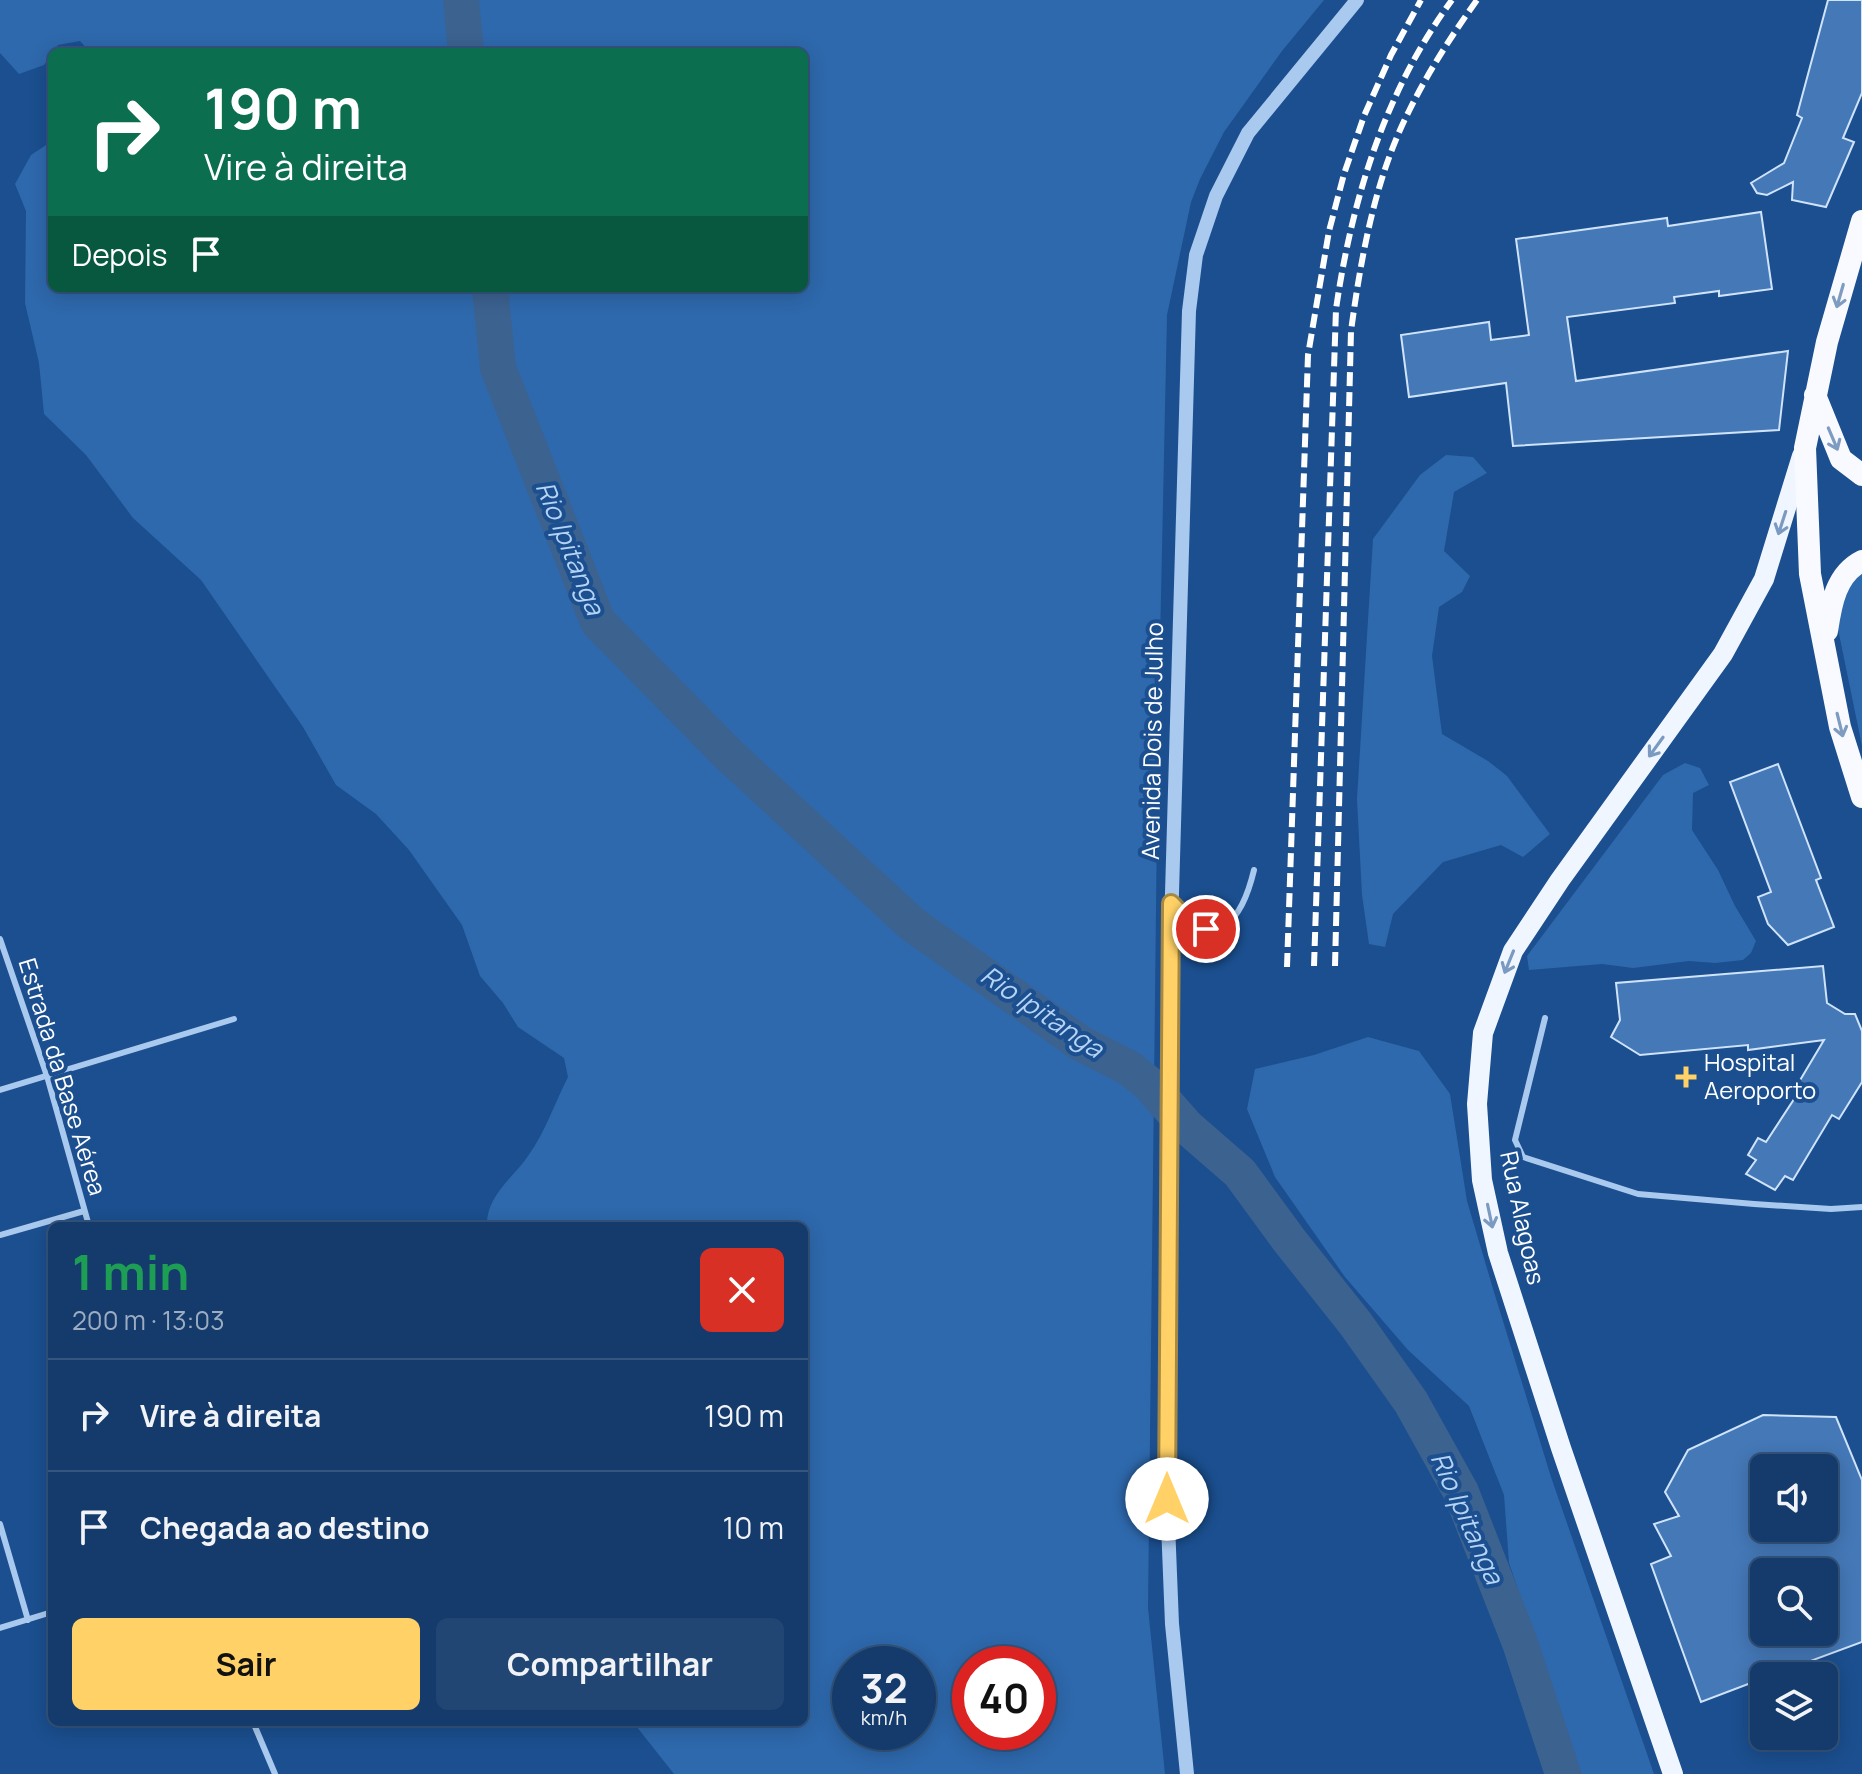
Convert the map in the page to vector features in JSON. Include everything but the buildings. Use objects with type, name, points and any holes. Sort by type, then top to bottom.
[{"type":"highway","points":[[1862,221],[1827,342],[1805,448],[1810,574],[1840,727],[1862,797]]},
{"type":"highway","points":[[1815,394],[1841,459],[1862,475]]},
{"type":"highway","points":[[1826,652],[1829,618],[1837,586],[1851,566],[1862,561]]},
{"type":"main road","name":"Rua Alagoas","points":[[1673,1774],[1498,1253],[1482,1180],[1477,1104],[1483,1033],[1513,951],[1560,880],[1723,654],[1764,579],[1805,448]]},
{"type":"street","name":"Avenida Dois de Julho","points":[[1187,1774],[1172,1624],[1167,1499],[1168,1030],[1189,311],[1196,255],[1216,196],[1248,133],[1357,0]]},
{"type":"lane","points":[[1171,903],[1190,922],[1206,929],[1222,927],[1239,911],[1249,893],[1254,870]]},
{"type":"lane","name":"Estrada da Base Aérea","points":[[0,939],[47,1076],[88,1222]]},
{"type":"lane","points":[[1545,1018],[1515,1140],[1523,1157],[1638,1194],[1831,1209],[1862,1207]]},
{"type":"lane","points":[[0,1090],[234,1019]]},
{"type":"lane","points":[[0,1235],[84,1211]]},
{"type":"lane","points":[[0,1524],[28,1620]]},
{"type":"lane","points":[[0,1628],[48,1613]]},
{"type":"lane","points":[[255,1726],[275,1774]]},
{"type":"shaded area","points":[[0,0],[1324,0],[1282,51],[1224,132],[1200,179],[1191,202],[1167,315],[1158,736],[1148,1608],[1165,1774],[674,1774],[636,1726],[808,1726],[808,1222],[487,1222],[496,1196],[522,1164],[545,1127],[568,1077],[564,1058],[518,1027],[480,976],[462,925],[409,850],[376,814],[336,785],[303,727],[201,580],[133,518],[86,455],[44,414],[39,363],[25,303],[26,211],[15,184],[31,155],[48,144],[48,292],[808,292],[808,48],[86,48],[80,41],[48,48],[48,59],[44,65],[19,74],[0,53]]},
{"type":"shaded area","points":[[1446,455],[1473,457],[1487,473],[1454,492],[1444,551],[1470,576],[1462,592],[1439,607],[1432,656],[1442,734],[1507,776],[1550,834],[1523,857],[1501,845],[1443,862],[1393,914],[1385,947],[1369,944],[1362,895],[1357,799],[1373,539],[1420,475]]},
{"type":"shaded area","points":[[1862,571],[1862,746],[1838,629],[1841,596]]},
{"type":"shaded area","points":[[1685,763],[1700,768],[1709,785],[1693,793],[1692,830],[1718,870],[1756,941],[1751,953],[1743,960],[1715,963],[1689,961],[1633,968],[1602,964],[1529,970],[1527,956],[1663,775]]},
{"type":"shaded area","points":[[1368,1037],[1419,1051],[1450,1094],[1467,1201],[1494,1292],[1551,1477],[1654,1774],[1581,1774],[1509,1563],[1504,1495],[1469,1406],[1408,1350],[1345,1277],[1275,1177],[1247,1109],[1255,1069],[1314,1055]]},
{"type":"waterway","name":"Rio Ipitanga","points":[[461,0],[466,48]]},
{"type":"waterway","name":"Rio Ipitanga","points":[[490,292],[498,368],[598,622],[729,755],[912,924],[1080,1043],[1129,1068],[1149,1084],[1186,1126],[1240,1173],[1411,1402],[1461,1492],[1520,1643],[1563,1774]]},
{"type":"railway","points":[[1287,967],[1308,355],[1329,231],[1344,174],[1364,116],[1391,55],[1421,0]]},
{"type":"railway","points":[[1314,966],[1336,309],[1351,227],[1375,147],[1408,71],[1452,0]]},
{"type":"railway","points":[[1335,966],[1351,331],[1355,303],[1371,218],[1397,137],[1432,68],[1477,0]]},
{"type":"place","name":"Hospital Aeroporto","points":[[1686,1077]]},
{"type":"route","points":[[1167,1499],[1171,903],[1190,922],[1206,929]]}]
